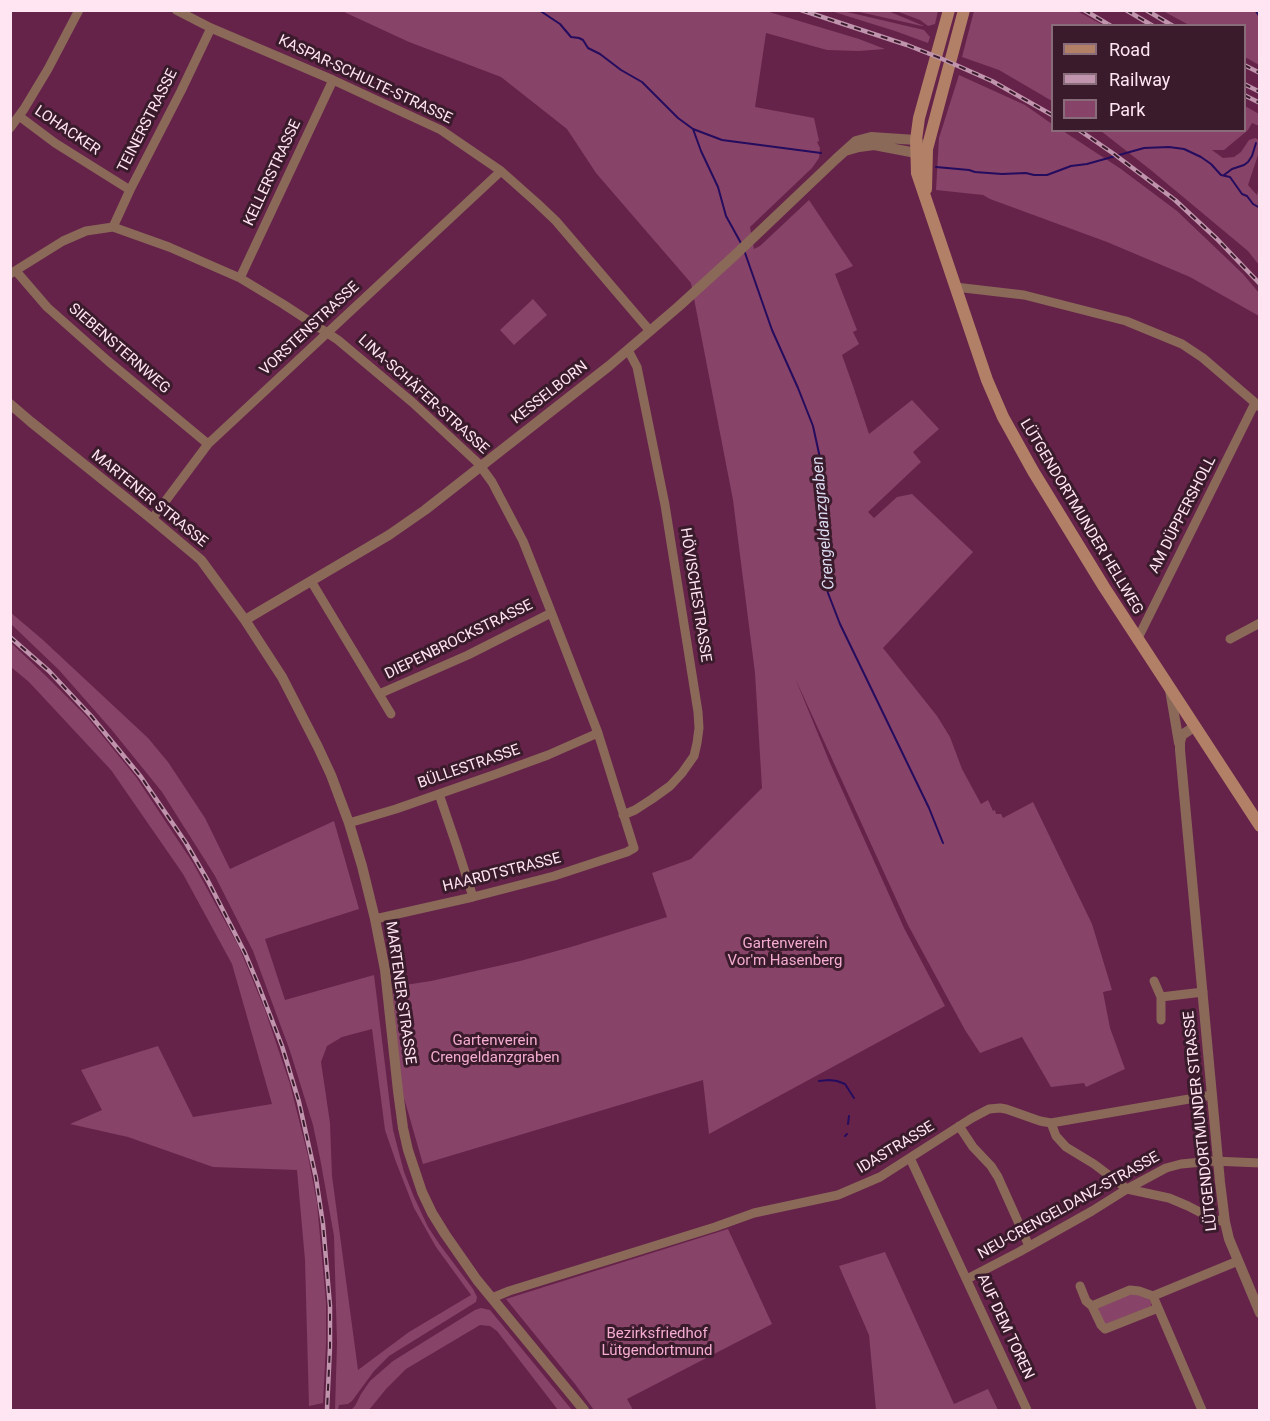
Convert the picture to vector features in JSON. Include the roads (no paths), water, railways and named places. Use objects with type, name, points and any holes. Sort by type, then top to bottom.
[{"type":"main road","name":"LÜTGENDORTMUNDER HELLWEG","points":[[949,10],[919,118],[916,140],[921,151],[927,199],[987,380],[1036,476],[1137,640],[1260,826]]},
{"type":"main road","name":"LÜTGENDORTMUNDER HELLWEG","points":[[921,151],[964,10]]},
{"type":"street","points":[[10,128],[48,69],[79,10]]},
{"type":"street","name":"KASPAR-SCHULTE-STRASSE","points":[[176,10],[211,28],[333,80],[441,130],[501,171],[527,192],[556,221],[650,331]]},
{"type":"street","name":"TEINERSTRASSE","points":[[113,227],[130,189],[182,91],[211,28]]},
{"type":"street","name":"KELLERSTRASSE","points":[[240,278],[333,80]]},
{"type":"street","name":"LOHACKER","points":[[19,116],[55,143],[130,189]]},
{"type":"street","name":"KESSELBORN","points":[[245,620],[369,548],[410,521],[481,467],[650,331],[746,246],[856,141],[863,138],[882,137],[916,140]]},
{"type":"street","points":[[845,151],[874,145],[921,151]]},
{"type":"street","name":"VORSTENSTRASSE","points":[[152,519],[208,444],[501,171]]},
{"type":"street","points":[[13,273],[63,241],[86,231],[113,227]]},
{"type":"street","name":"LINA-SCHÄFER-STRASSE","points":[[113,227],[240,278],[328,332],[412,402],[481,467],[492,482],[517,528],[598,734],[634,848]]},
{"type":"street","name":"SIEBENSTERNWEG","points":[[13,273],[47,307],[108,361],[208,444]]},
{"type":"street","points":[[955,287],[1024,295],[1126,321],[1182,345],[1203,358],[1258,405]]},
{"type":"street","name":"HÖVISCHESTRASSE","points":[[623,815],[652,799],[670,786],[682,773],[694,756],[699,728],[665,505],[637,367],[628,350]]},
{"type":"street","name":"MARTENER STRASSE","points":[[10,404],[201,560],[245,620],[282,677],[331,775],[362,866],[375,919],[386,980],[403,1128],[415,1173],[432,1213],[477,1280],[584,1410]]},
{"type":"street","name":"AM DÜPPERSHOLL","points":[[1137,640],[1258,405]]},
{"type":"street","points":[[311,581],[390,714]]},
{"type":"street","name":"DIEPENBROCKSTRASSE","points":[[379,694],[468,655],[551,613]]},
{"type":"street","points":[[1230,639],[1260,623]]},
{"type":"street","name":"LÜTGENDORTMUNDER STRASSE","points":[[1170,690],[1180,746],[1225,1222],[1229,1239],[1260,1312]]},
{"type":"street","points":[[1180,746],[1182,735],[1194,727]]},
{"type":"street","name":"BÜLLESTRASSE","points":[[349,823],[439,794],[548,755],[598,734]]},
{"type":"street","points":[[439,794],[473,897]]},
{"type":"street","name":"HAARDTSTRASSE","points":[[375,919],[554,876],[634,848]]},
{"type":"street","name":"LÜTGENDORTMUNDER STRASSE","points":[[1154,981],[1161,997],[1161,1020]]},
{"type":"street","name":"LÜTGENDORTMUNDER STRASSE","points":[[1161,997],[1203,992]]},
{"type":"street","name":"IDASTRASSE","points":[[492,1298],[754,1213],[838,1195],[880,1177],[980,1113],[989,1110],[1000,1108],[1015,1111],[1051,1123],[1212,1095]]},
{"type":"street","points":[[1051,1123],[1056,1136],[1066,1148],[1094,1164],[1127,1189],[1178,1201],[1213,1219],[1225,1222]]},
{"type":"street","points":[[959,1126],[998,1177],[1029,1246]]},
{"type":"street","name":"AUF DEM TOREN","points":[[910,1158],[1027,1410]]},
{"type":"street","name":"NEU-CRENGELDANZ-STRASSE","points":[[967,1279],[1166,1168],[1181,1164],[1218,1161],[1260,1163]]},
{"type":"street","points":[[1152,1177],[1148,1185],[1156,1194]]},
{"type":"street","points":[[1153,1296],[1238,1261]]},
{"type":"street","points":[[1080,1286],[1086,1301],[1092,1305],[1105,1329],[1158,1308]]},
{"type":"street","points":[[1092,1305],[1130,1290],[1153,1296],[1202,1410]]},
{"type":"waterway","points":[[539,10],[560,24],[571,37],[583,40],[588,48],[642,82],[678,118],[693,129],[722,140],[821,153]]},
{"type":"waterway","points":[[1255,10],[1260,17]]},
{"type":"waterway","name":"Crengeldanzgraben","points":[[693,129],[718,187],[726,216],[742,245]]},
{"type":"waterway","points":[[1224,175],[1248,162],[1256,143]]},
{"type":"waterway","points":[[936,167],[1002,174],[1047,175],[1071,166],[1087,164],[1144,148],[1169,147],[1184,149],[1201,157],[1221,175],[1230,177],[1242,194],[1260,208]]},
{"type":"waterway","name":"Crengeldanzgraben","points":[[744,250],[772,330],[813,426],[820,458],[822,483],[820,513],[828,593],[840,624],[929,808],[943,843]]},
{"type":"waterway","points":[[819,1081],[829,1080],[845,1084],[854,1098]]},
{"type":"waterway","points":[[848,1124],[849,1116]]},
{"type":"railway","points":[[801,10],[940,58],[992,81],[1051,114]]},
{"type":"railway","points":[[1084,10],[1108,24]]},
{"type":"railway","points":[[1126,10],[1150,24]]},
{"type":"railway","points":[[1146,10],[1170,24]]},
{"type":"railway","points":[[1246,66],[1260,73]]},
{"type":"railway","points":[[1246,85],[1260,92]]},
{"type":"railway","points":[[1246,96],[1260,103]]},
{"type":"railway","points":[[1082,132],[1175,200],[1260,284]]},
{"type":"railway","points":[[10,637],[49,671],[91,716],[141,777],[186,843],[208,881],[245,953],[258,984],[282,1046],[299,1102],[316,1178],[323,1224],[330,1306],[327,1410]]},
{"type":"park label","name":"Gartenverein Vor'm Hasenberg","points":[[785,952]]},
{"type":"park label","name":"Gartenverein Crengeldanzgraben","points":[[495,1050]]},
{"type":"park label","name":"Bezirksfriedhof Lütgendortmund","points":[[657,1342]]}]
